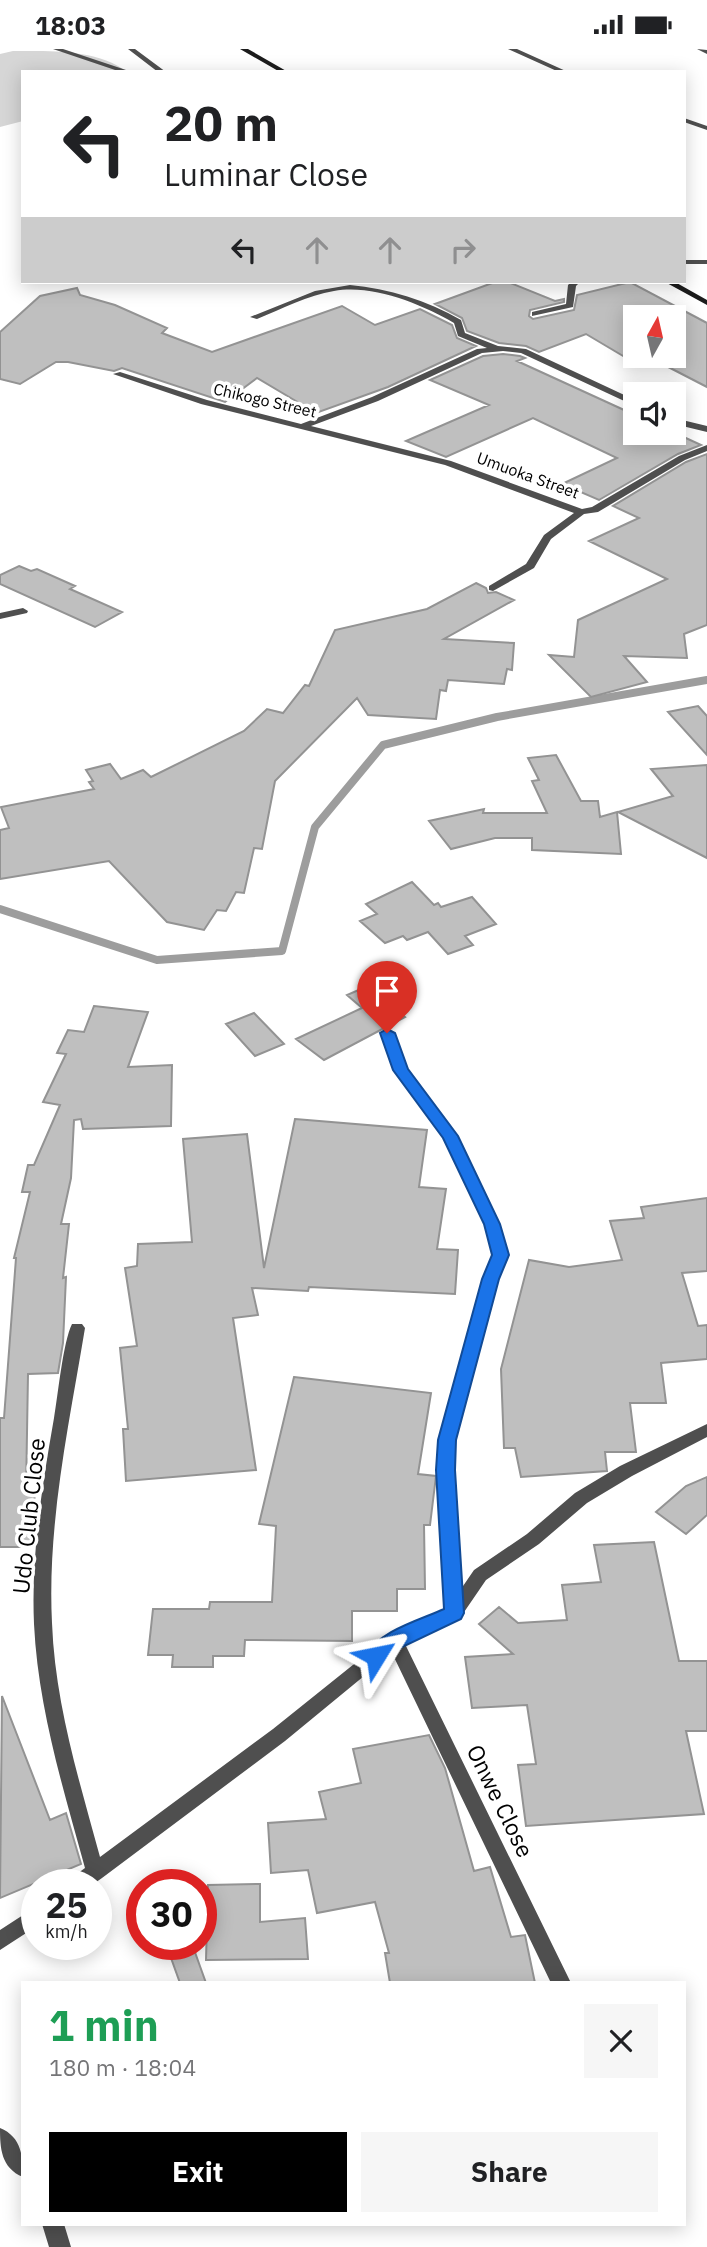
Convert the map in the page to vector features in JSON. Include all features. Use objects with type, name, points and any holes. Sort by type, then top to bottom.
[{"type":"main road","points":[[243,49],[281,70]]},
{"type":"main road","points":[[672,284],[707,303]]},
{"type":"street","points":[[56,49],[123,70]]},
{"type":"street","points":[[131,49],[160,70]]},
{"type":"street","points":[[510,49],[560,70]]},
{"type":"street","points":[[700,49],[707,52]]},
{"type":"street","points":[[686,121],[707,128]]},
{"type":"street","points":[[686,262],[707,262]]},
{"type":"street","points":[[535,314],[570,305],[573,284]]},
{"type":"street","points":[[254,317],[328,290],[355,288],[439,311],[458,322],[461,334],[495,348],[523,351],[623,397]]},
{"type":"street","points":[[305,425],[375,399],[480,351],[495,348]]},
{"type":"street","name":"Chikogo Street","points":[[117,374],[204,402],[305,425],[407,453]]},
{"type":"street","points":[[686,424],[707,429]]},
{"type":"street","name":"Umuoka Street","points":[[407,453],[448,463],[581,512],[595,510],[682,458],[707,448]]},
{"type":"street","points":[[493,588],[530,566],[547,537],[581,512]]},
{"type":"street","points":[[0,616],[23,611]]},
{"type":"street","points":[[387,1033],[400,1070],[450,1136],[462,1159],[492,1224],[500,1255],[447,1440],[446,1470],[454,1613]]},
{"type":"street","name":"Udo Club Close","points":[[77,1328],[48,1506],[43,1624],[48,1671],[67,1764],[93,1869]]},
{"type":"street","points":[[98,1869],[279,1735],[395,1641],[454,1613],[480,1575],[533,1539],[581,1498],[626,1471],[707,1430]]},
{"type":"street","name":"Onwe Close","points":[[395,1641],[560,1981]]},
{"type":"street","points":[[0,1941],[21,1926]]},
{"type":"street","points":[[0,2138],[21,2164]]},
{"type":"street","points":[[54,2226],[60,2247]]},
{"type":"shaded area","points":[[13,51],[73,53],[102,59],[124,70],[21,70],[21,122],[0,127],[0,54]]},
{"type":"building","points":[[490,284],[513,284],[555,301],[564,299],[564,302],[530,310],[529,316],[533,319],[574,310],[577,295],[622,284],[634,284],[673,305],[623,305],[623,356],[586,334],[539,352],[526,346],[499,343],[467,331],[462,318],[435,304]]},
{"type":"building","points":[[77,288],[80,295],[115,305],[167,328],[162,333],[212,352],[342,306],[375,325],[420,309],[452,325],[457,338],[476,346],[388,387],[316,413],[257,378],[225,402],[122,368],[114,371],[68,362],[56,362],[20,384],[0,379],[0,332],[40,296]]},
{"type":"building","points":[[686,312],[707,323],[707,387],[670,368],[686,368]]},
{"type":"building","points":[[483,356],[520,356],[525,358],[517,361],[623,410],[623,445],[686,445],[686,438],[701,445],[678,454],[599,500],[562,484],[617,458],[533,418],[446,457],[406,441],[489,405],[430,380]]},
{"type":"building","points":[[707,454],[707,625],[684,634],[687,658],[624,656],[647,682],[591,697],[549,655],[574,657],[578,620],[667,579],[589,541],[639,518],[613,506],[686,462]]},
{"type":"building","points":[[19,566],[31,571],[37,569],[75,586],[70,589],[122,612],[95,627],[0,584],[0,575]]},
{"type":"building","points":[[476,583],[486,588],[488,593],[496,592],[514,600],[444,639],[514,643],[512,670],[507,669],[504,684],[448,680],[446,691],[440,690],[436,719],[368,715],[357,698],[275,781],[262,849],[254,848],[244,893],[236,892],[226,911],[217,910],[204,930],[167,922],[109,861],[0,879],[0,830],[9,828],[1,807],[94,789],[89,782],[93,781],[86,770],[110,764],[121,779],[143,770],[151,777],[244,731],[267,709],[283,713],[305,685],[309,686],[335,630],[427,609]]},
{"type":"building","points":[[698,706],[707,716],[707,755],[668,712]]},
{"type":"building","points":[[556,755],[581,801],[598,801],[600,817],[617,812],[621,854],[532,850],[532,838],[495,838],[451,849],[429,821],[484,809],[483,813],[547,813],[532,781],[539,780],[528,758]]},
{"type":"building","points":[[707,765],[707,858],[618,812],[673,796],[651,769]]},
{"type":"building","points":[[412,882],[434,905],[438,903],[441,907],[472,897],[496,924],[465,936],[473,945],[448,954],[428,932],[407,940],[403,936],[385,943],[360,921],[377,914],[366,904]]},
{"type":"building","points":[[377,982],[397,1001],[389,1004],[405,1017],[324,1060],[296,1039],[362,1008],[347,995]]},
{"type":"building","points":[[94,1006],[148,1012],[128,1067],[172,1065],[171,1126],[83,1129],[81,1119],[74,1120],[71,1178],[61,1224],[69,1224],[63,1278],[66,1277],[63,1343],[58,1373],[28,1374],[26,1492],[35,1492],[30,1547],[0,1547],[0,1418],[4,1418],[14,1258],[30,1192],[22,1192],[28,1165],[34,1165],[60,1105],[43,1102],[66,1054],[57,1053],[68,1030],[84,1032]]},
{"type":"building","points":[[254,1013],[284,1044],[255,1056],[226,1024]]},
{"type":"building","points":[[295,1119],[427,1130],[419,1187],[446,1189],[437,1249],[458,1250],[455,1294],[309,1287],[308,1291],[252,1288],[258,1315],[233,1318],[256,1470],[126,1481],[123,1429],[128,1429],[120,1348],[137,1346],[125,1268],[137,1266],[138,1244],[192,1242],[183,1139],[247,1134],[264,1268]]},
{"type":"building","points":[[707,1198],[707,1271],[682,1273],[698,1326],[707,1325],[707,1359],[661,1363],[666,1403],[630,1403],[636,1452],[605,1452],[607,1471],[521,1477],[515,1448],[504,1448],[501,1369],[529,1260],[569,1267],[622,1260],[610,1221],[644,1218],[641,1207]]},
{"type":"building","points":[[294,1377],[431,1393],[418,1474],[436,1476],[430,1525],[424,1525],[425,1589],[397,1589],[397,1611],[352,1611],[352,1641],[245,1640],[244,1656],[213,1656],[213,1667],[172,1667],[173,1655],[148,1655],[153,1609],[209,1609],[210,1602],[272,1602],[276,1526],[259,1524]]},
{"type":"building","points":[[707,1477],[707,1515],[686,1534],[656,1512],[686,1486]]},
{"type":"building","points":[[654,1542],[679,1661],[707,1661],[707,1731],[686,1731],[704,1814],[526,1826],[518,1765],[536,1764],[527,1705],[472,1708],[465,1657],[513,1654],[479,1624],[499,1607],[518,1623],[567,1620],[562,1585],[601,1582],[594,1545]]},
{"type":"building","points":[[2,1696],[50,1820],[66,1813],[81,1864],[69,1869],[21,1869],[21,1889],[0,1898]]},
{"type":"building","points":[[429,1735],[445,1768],[474,1871],[490,1867],[511,1937],[525,1935],[535,1981],[390,1981],[385,1953],[389,1953],[375,1902],[317,1913],[308,1870],[271,1873],[268,1823],[326,1819],[319,1792],[361,1783],[353,1749]]},
{"type":"building","points":[[260,1884],[260,1922],[305,1918],[308,1959],[217,1960],[217,1885]]},
{"type":"building","points":[[172,1960],[198,1960],[205,1981],[179,1981]]},
{"type":"waterway","points":[[0,909],[157,960],[282,951],[315,827],[383,745],[497,717],[707,680]]},
{"type":"route","points":[[376,1656],[395,1641],[454,1613],[446,1470],[447,1440],[500,1255],[498,1239],[462,1159],[450,1136],[400,1070],[394,1045],[387,1033]]}]
